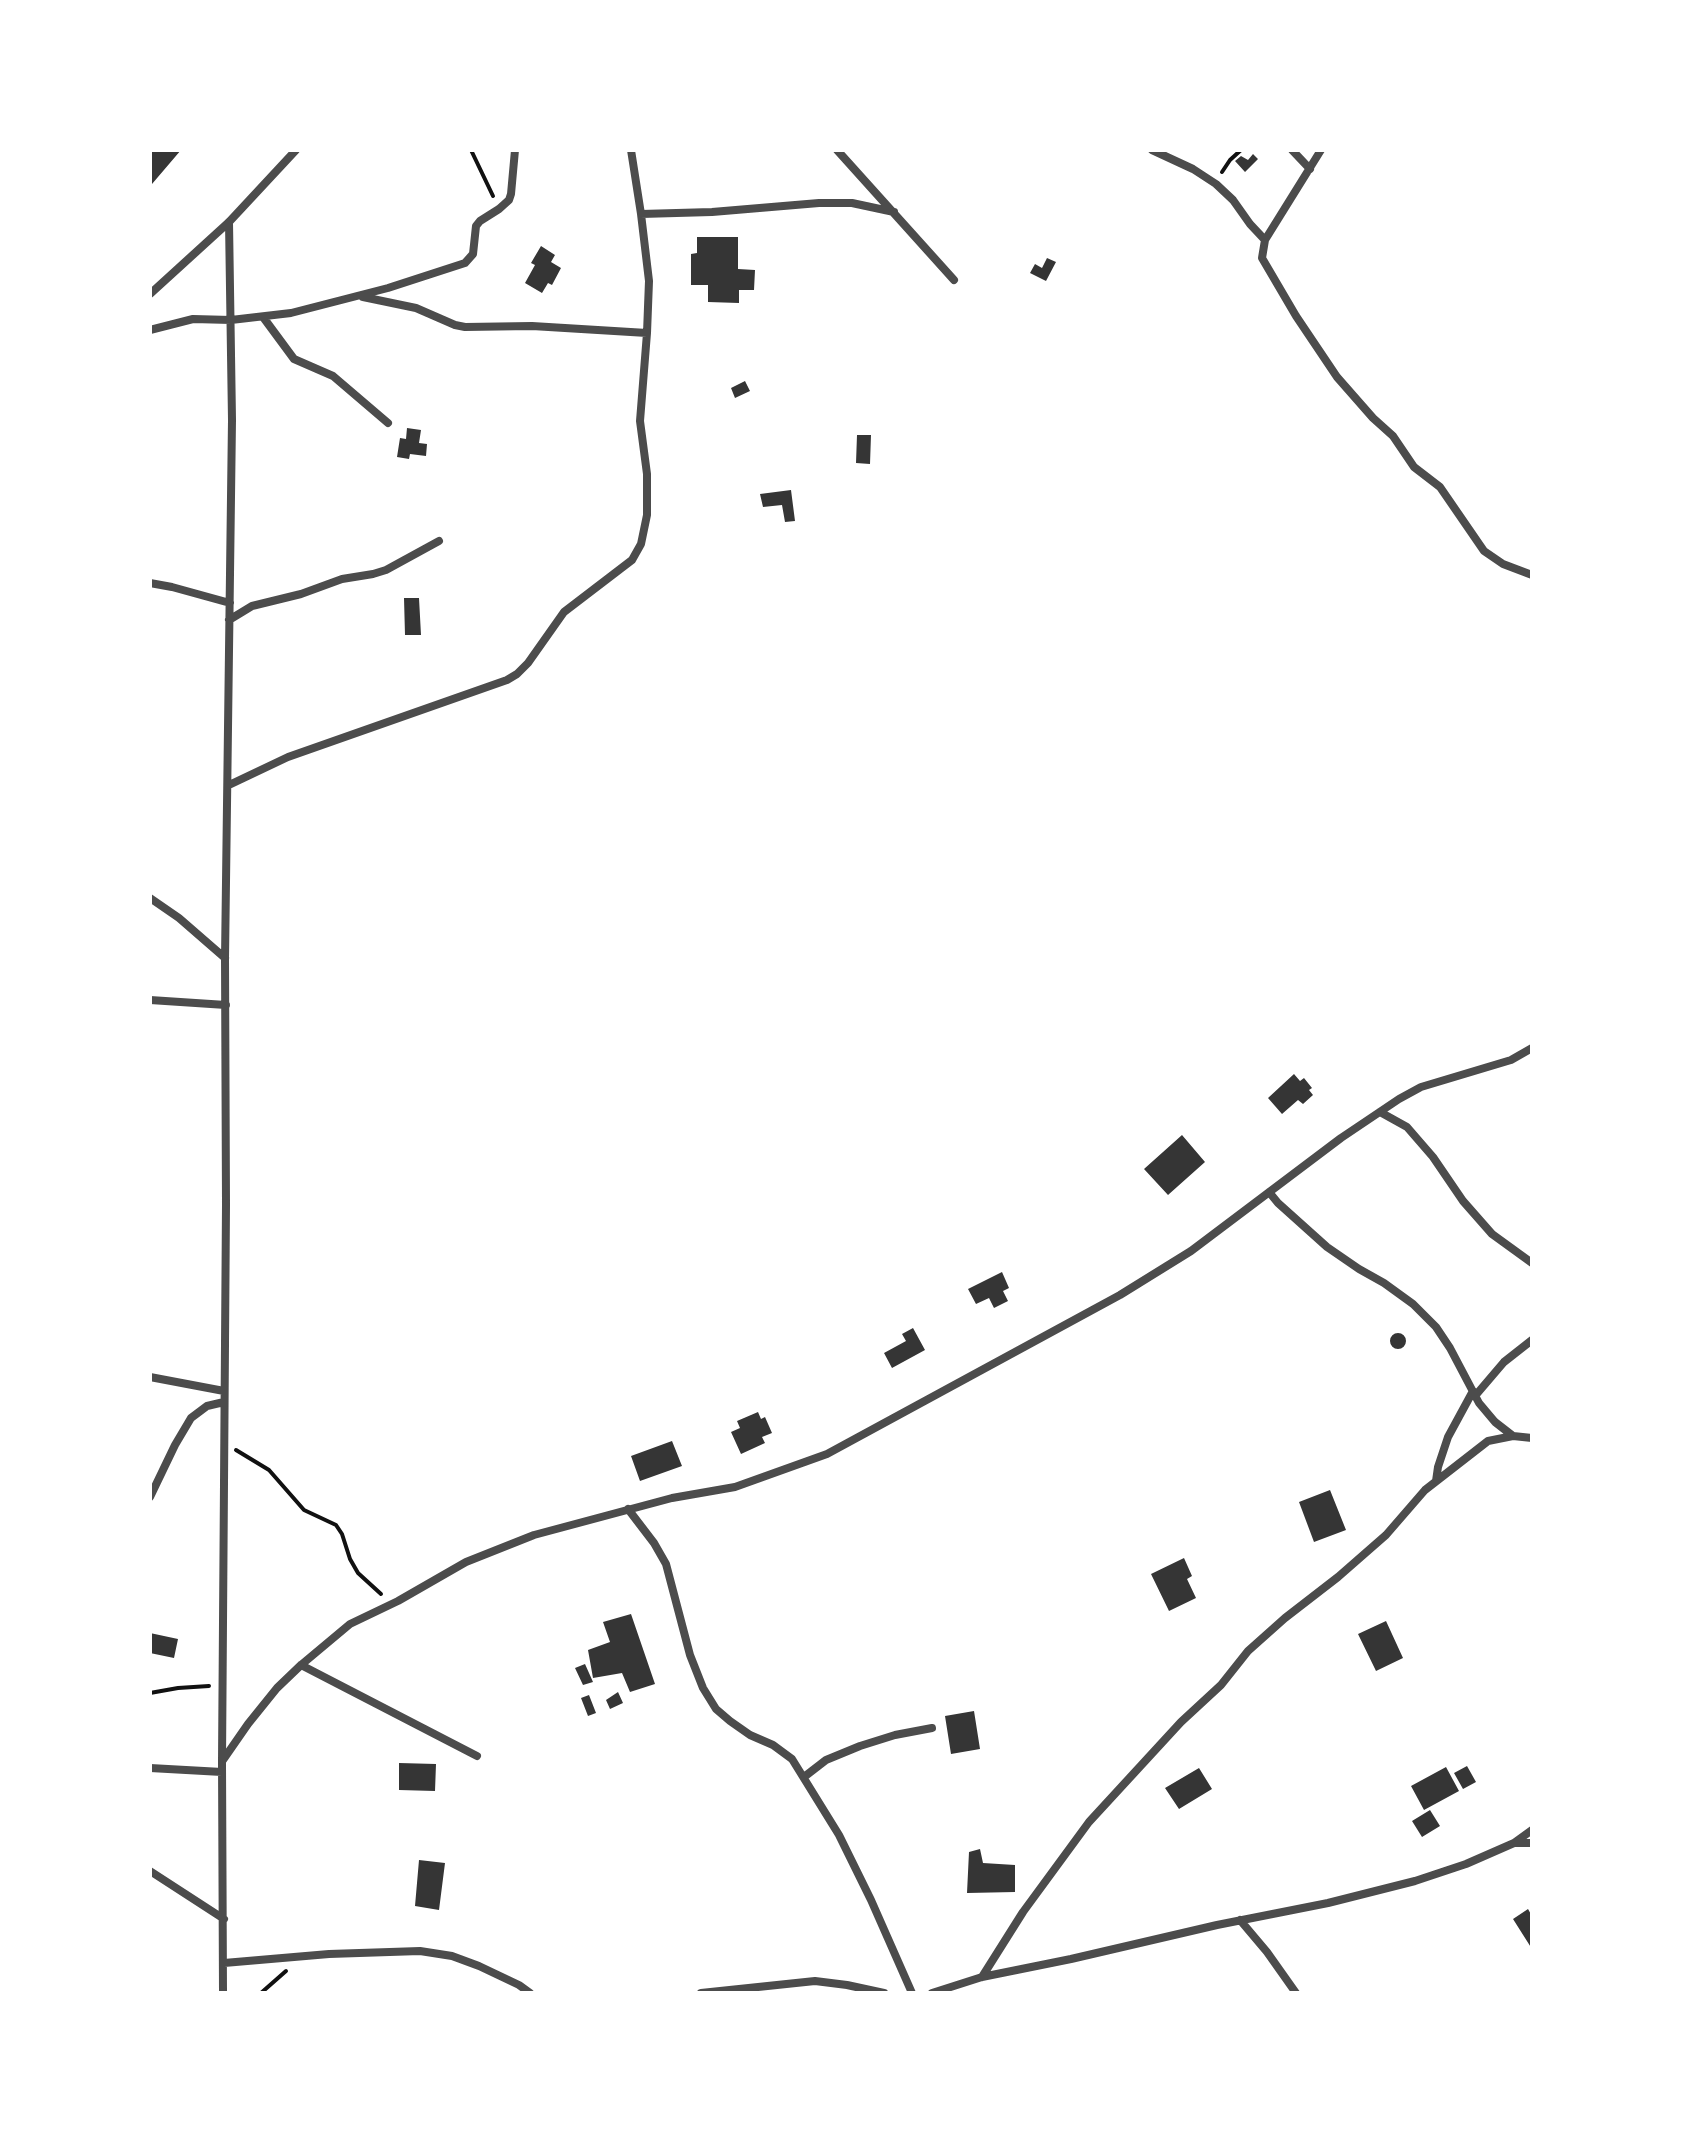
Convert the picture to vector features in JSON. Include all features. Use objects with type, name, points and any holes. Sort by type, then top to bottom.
[{"type":"street","points":[[150,294],[229,222],[296,150]]},
{"type":"street","points":[[150,330],[193,319],[231,320],[291,313],[465,263],[473,254],[476,226],[509,200],[515,150]]},
{"type":"street","points":[[229,785],[299,752],[507,680],[528,663],[564,612],[632,560],[641,544],[647,515],[647,474],[640,421],[649,281],[631,150]]},
{"type":"street","points":[[837,150],[954,280]]},
{"type":"street","points":[[1152,150],[1193,169],[1216,184],[1265,240]]},
{"type":"street","points":[[1292,150],[1310,169]]},
{"type":"street","points":[[1321,150],[1265,240],[1262,258],[1337,377],[1393,436],[1414,467],[1440,487],[1484,551],[1503,564],[1532,575]]},
{"type":"street","points":[[641,214],[819,203],[852,203],[894,212]]},
{"type":"street","points":[[223,1993],[229,222]]},
{"type":"street","points":[[358,296],[416,308],[465,327],[532,326],[647,333]]},
{"type":"street","points":[[263,317],[294,359],[333,376],[388,423]]},
{"type":"street","points":[[229,620],[252,606],[301,594],[342,579],[386,570],[439,541]]},
{"type":"street","points":[[150,583],[230,603]]},
{"type":"street","points":[[150,898],[179,918],[225,958]]},
{"type":"street","points":[[150,1000],[226,1005]]},
{"type":"street","points":[[222,1761],[277,1688],[350,1624],[466,1562],[534,1535],[672,1498],[735,1487],[827,1454],[1120,1295],[1191,1251],[1341,1138],[1421,1087],[1511,1060],[1532,1048]]},
{"type":"street","points":[[1380,1112],[1407,1127],[1492,1234],[1532,1263]]},
{"type":"street","points":[[1269,1192],[1327,1247],[1413,1304],[1436,1327],[1474,1394],[1495,1422],[1513,1436]]},
{"type":"street","points":[[1436,1482],[1448,1437],[1474,1394],[1504,1362],[1532,1340]]},
{"type":"street","points":[[150,1377],[224,1391]]},
{"type":"street","points":[[150,1497],[191,1418],[207,1406],[224,1402]]},
{"type":"street","points":[[982,1977],[1023,1912],[1089,1822],[1181,1722],[1221,1685],[1248,1651],[1386,1535],[1425,1490],[1488,1441],[1513,1436],[1532,1438]]},
{"type":"street","points":[[628,1509],[666,1564],[690,1655],[703,1688],[716,1709],[730,1721],[792,1759],[839,1835],[912,1993]]},
{"type":"street","points":[[301,1665],[477,1756]]},
{"type":"street","points":[[804,1777],[826,1760],[860,1746],[932,1728]]},
{"type":"street","points":[[150,1768],[222,1772]]},
{"type":"street","points":[[932,1993],[982,1977],[1328,1903],[1415,1881],[1466,1864],[1514,1843],[1532,1830]]},
{"type":"street","points":[[1514,1843],[1532,1843]]},
{"type":"street","points":[[150,1871],[224,1919]]},
{"type":"street","points":[[1240,1920],[1296,1993]]},
{"type":"street","points":[[224,1963],[420,1951],[452,1956],[479,1966],[530,1993]]},
{"type":"street","points":[[701,1993],[815,1981],[884,1993]]},
{"type":"path","points":[[471,150],[499,209]]},
{"type":"path","points":[[1216,184],[1230,160],[1241,150]]},
{"type":"path","points":[[224,1444],[269,1470],[304,1510],[336,1525],[358,1573],[383,1595],[398,1601]]},
{"type":"path","points":[[150,1693],[224,1685]]},
{"type":"path","points":[[261,1993],[302,1956]]},
{"type":"building","points":[[150,150],[181,150],[152,184],[150,182]]},
{"type":"building","points":[[1253,154],[1258,159],[1245,172],[1235,161],[1241,156],[1248,160]]},
{"type":"building","points":[[697,237],[738,237],[738,269],[755,270],[754,290],[739,290],[739,303],[708,302],[708,285],[691,285],[691,254],[697,253]]},
{"type":"building","points":[[541,246],[555,255],[551,262],[561,268],[552,285],[548,283],[542,293],[525,283],[535,265],[531,263]]},
{"type":"building","points":[[1047,258],[1056,262],[1046,281],[1030,273],[1035,264],[1042,268]]},
{"type":"building","points":[[745,381],[750,391],[735,398],[731,388]]},
{"type":"building","points":[[407,428],[421,430],[419,443],[427,444],[426,456],[410,454],[409,459],[397,457],[400,438],[406,439]]},
{"type":"building","points":[[857,435],[871,435],[870,464],[856,463]]},
{"type":"building","points":[[791,490],[795,521],[785,522],[782,505],[763,507],[760,494]]},
{"type":"building","points":[[404,598],[419,598],[421,635],[405,635]]},
{"type":"building","points":[[1294,1074],[1300,1081],[1304,1078],[1313,1095],[1303,1104],[1298,1100],[1282,1114],[1268,1098]]},
{"type":"building","points":[[1182,1135],[1205,1162],[1168,1195],[1144,1169]]},
{"type":"building","points":[[1002,1272],[1009,1288],[1003,1291],[1008,1301],[994,1308],[989,1298],[976,1304],[968,1289]]},
{"type":"building","points":[[913,1328],[925,1350],[892,1368],[884,1353],[906,1341],[902,1334]]},
{"type":"building","points":[[1398,1333],[1406,1341],[1398,1349],[1390,1341]]},
{"type":"building","points":[[758,1412],[761,1419],[765,1417],[772,1433],[762,1437],[765,1443],[741,1454],[731,1432],[740,1428],[737,1421]]},
{"type":"building","points":[[672,1441],[682,1466],[640,1481],[631,1456]]},
{"type":"building","points":[[1330,1490],[1346,1530],[1314,1542],[1299,1502]]},
{"type":"building","points":[[1184,1558],[1192,1576],[1187,1579],[1196,1598],[1169,1611],[1151,1574]]},
{"type":"building","points":[[631,1614],[655,1684],[630,1692],[622,1673],[593,1678],[588,1650],[610,1642],[603,1622]]},
{"type":"building","points":[[1386,1621],[1403,1658],[1376,1671],[1358,1634]]},
{"type":"building","points":[[150,1633],[178,1639],[174,1658],[150,1653]]},
{"type":"building","points":[[585,1664],[593,1682],[583,1685],[575,1668]]},
{"type":"building","points":[[618,1692],[623,1703],[610,1709],[606,1700]]},
{"type":"building","points":[[589,1695],[596,1713],[588,1716],[581,1698]]},
{"type":"building","points":[[974,1711],[980,1749],[951,1754],[945,1716]]},
{"type":"building","points":[[399,1763],[436,1764],[435,1791],[399,1790]]},
{"type":"building","points":[[1467,1766],[1476,1782],[1463,1789],[1454,1773]]},
{"type":"building","points":[[1446,1767],[1459,1791],[1424,1810],[1411,1786]]},
{"type":"building","points":[[1199,1768],[1212,1789],[1179,1809],[1165,1788]]},
{"type":"building","points":[[1430,1810],[1440,1826],[1422,1837],[1412,1821]]},
{"type":"building","points":[[980,1849],[983,1863],[1015,1865],[1015,1892],[967,1893],[969,1852]]},
{"type":"building","points":[[419,1860],[445,1863],[439,1910],[415,1906]]},
{"type":"building","points":[[1528,1909],[1532,1916],[1532,1949],[1513,1919]]}]
